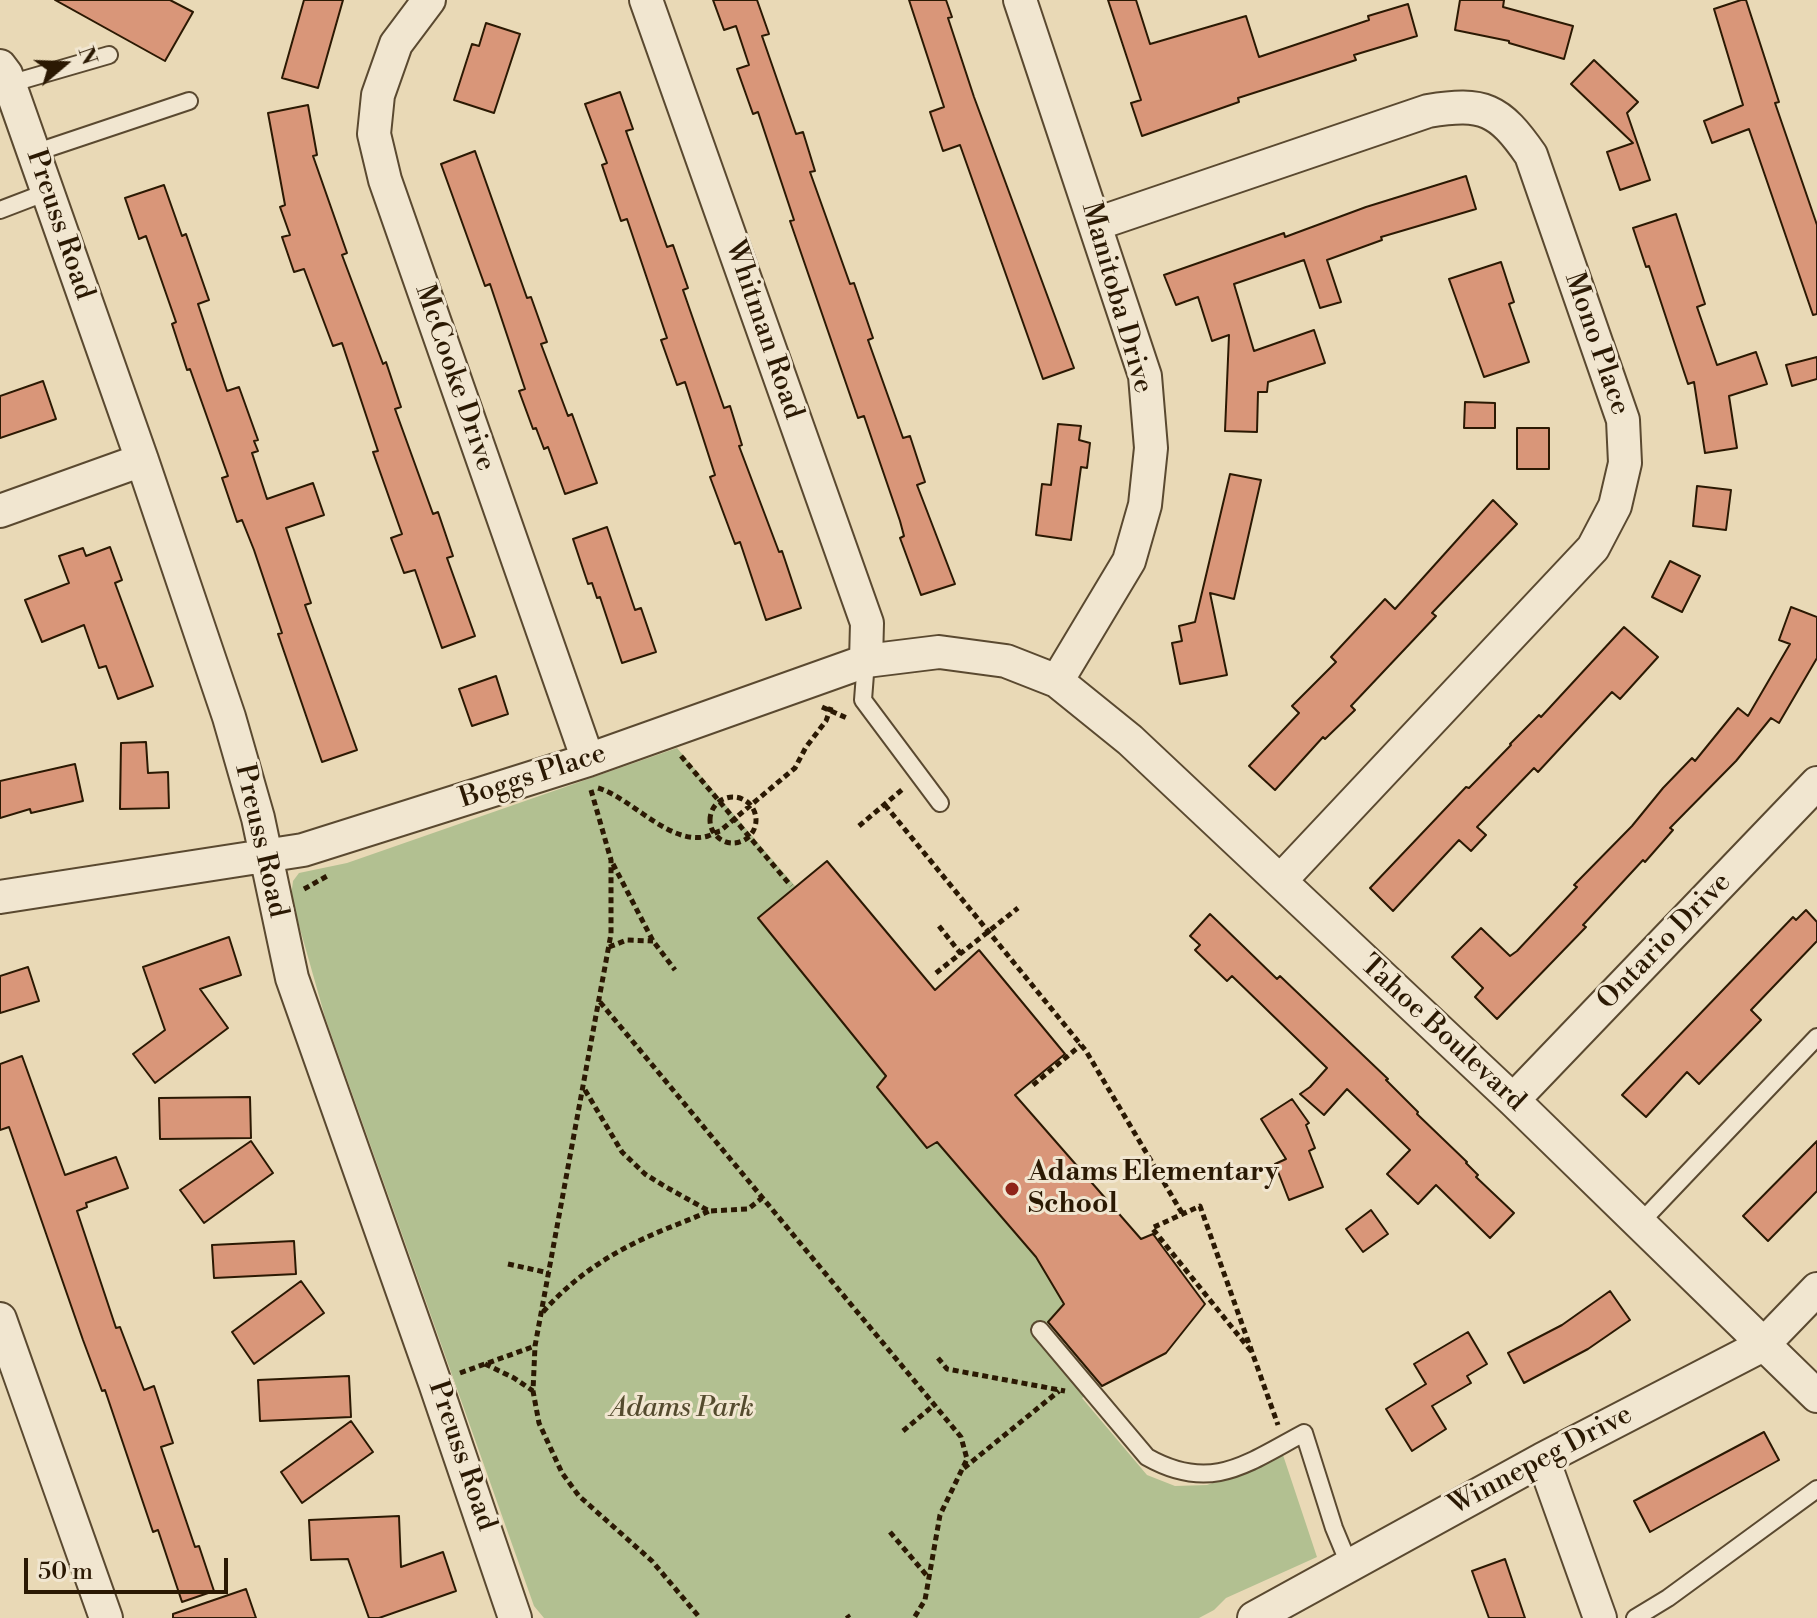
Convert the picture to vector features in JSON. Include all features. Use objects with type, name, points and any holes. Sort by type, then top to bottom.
[{"type":"street","name":"McCooke Drive","points":[[429,0],[396,44],[378,95],[374,134],[385,180],[594,775]]},
{"type":"street","name":"Whitman Road","points":[[646,0],[867,623],[866,661]]},
{"type":"street","name":"Manitoba Drive","points":[[1020,0],[1145,376],[1151,448],[1145,505],[1129,561],[1057,681]]},
{"type":"street","name":"Preuss Road","points":[[5,75],[142,460],[229,717],[258,818],[292,978],[515,1618]]},
{"type":"street","name":"Mono Place","points":[[1096,224],[1428,111],[1461,106],[1492,113],[1512,128],[1531,155],[1623,420],[1625,463],[1619,492],[1593,548],[1280,881]]},
{"type":"street","points":[[0,511],[142,460]]},
{"type":"street","name":"Boggs Place","points":[[0,897],[266,858],[594,775],[866,661],[939,652],[1006,661],[1057,681]]},
{"type":"street","name":"Tahoe Boulevard","points":[[1057,681],[1130,740],[1513,1100],[1817,1396]]},
{"type":"street","name":"Ontario Drive","points":[[1513,1100],[1817,783]]},
{"type":"street","name":"Winnepeg Drive","points":[[1254,1618],[1543,1459],[1763,1345],[1817,1289]]},
{"type":"street","points":[[0,1319],[106,1618]]},
{"type":"street","points":[[1543,1459],[1600,1618]]},
{"type":"lane","points":[[5,75],[109,55]]},
{"type":"lane","points":[[34,153],[189,101]]},
{"type":"lane","points":[[0,210],[47,192]]},
{"type":"lane","points":[[866,661],[863,700],[940,803]]},
{"type":"lane","points":[[1640,1223],[1817,1037]]},
{"type":"lane","points":[[1040,1330],[1147,1457],[1167,1469],[1192,1475],[1217,1475],[1248,1463],[1304,1433],[1334,1528],[1349,1564]]},
{"type":"lane","points":[[1635,1618],[1668,1598],[1817,1489]]},
{"type":"path","points":[[594,775],[650,819],[677,834],[707,837],[752,806],[795,768],[826,721],[831,709],[830,701]]},
{"type":"path","points":[[813,705],[848,717],[857,729]]},
{"type":"path","points":[[692,747],[677,752],[791,886]]},
{"type":"path","points":[[594,775],[611,860],[608,948],[535,1346],[533,1391],[539,1423],[562,1473],[579,1496],[660,1569],[700,1618]]},
{"type":"path","points":[[859,826],[906,787],[896,775]]},
{"type":"path","points":[[730,797],[738,797],[752,806],[756,821],[748,837],[739,842],[729,842],[715,832],[710,820],[719,803],[730,797]]},
{"type":"path","points":[[885,805],[1081,1045],[1182,1213]]},
{"type":"path","points":[[611,860],[653,941],[675,970]]},
{"type":"path","points":[[302,900],[304,888],[336,872]]},
{"type":"path","points":[[936,973],[1018,908]]},
{"type":"path","points":[[939,926],[961,954]]},
{"type":"path","points":[[608,948],[627,940],[653,941]]},
{"type":"path","points":[[599,1001],[961,1437],[967,1459],[940,1515],[925,1600],[914,1618]]},
{"type":"path","points":[[1033,1085],[1081,1045]]},
{"type":"path","points":[[584,1088],[622,1152],[645,1174],[709,1211]]},
{"type":"path","points":[[542,1313],[561,1291],[591,1268],[646,1237],[709,1211],[748,1209],[762,1198]]},
{"type":"path","points":[[1251,1351],[1152,1228],[1200,1206],[1284,1444]]},
{"type":"path","points":[[508,1264],[549,1273]]},
{"type":"path","points":[[451,1377],[535,1346]]},
{"type":"path","points":[[938,1358],[947,1369],[1059,1391],[1076,1393],[1085,1382]]},
{"type":"path","points":[[485,1364],[533,1391]]},
{"type":"path","points":[[962,1470],[1059,1391]]},
{"type":"path","points":[[903,1431],[934,1405]]},
{"type":"path","points":[[890,1532],[929,1578]]},
{"type":"green space","name":"Adams Park","points":[[677,748],[795,886],[758,918],[886,1076],[877,1087],[927,1148],[937,1142],[1036,1257],[1064,1304],[1047,1324],[1100,1387],[1082,1398],[1147,1475],[1175,1486],[1207,1485],[1282,1452],[1317,1557],[1226,1598],[1214,1610],[1199,1618],[544,1618],[534,1606],[325,1017],[291,897],[293,881],[299,873],[347,863]]},
{"type":"building","points":[[55,0],[170,0],[193,12],[165,61]]},
{"type":"building","points":[[304,0],[343,0],[318,88],[282,78]]},
{"type":"building","points":[[713,0],[757,0],[769,34],[762,36],[796,134],[803,132],[815,171],[810,172],[850,284],[854,283],[873,338],[868,340],[903,438],[910,436],[925,482],[917,485],[955,584],[921,595],[900,538],[904,536],[900,521],[864,416],[858,418],[790,221],[794,220],[758,112],[753,114],[737,69],[749,65],[736,26],[724,30]]},
{"type":"building","points":[[909,0],[946,0],[952,17],[948,18],[974,97],[1074,368],[1043,379],[960,145],[943,151],[930,112],[944,107]]},
{"type":"building","points":[[1108,0],[1136,0],[1150,44],[1246,16],[1259,57],[1408,4],[1417,36],[1354,55],[1356,60],[1238,98],[1239,102],[1142,136],[1131,103],[1141,100]]},
{"type":"building","points":[[1460,0],[1504,0],[1503,7],[1573,26],[1564,59],[1509,41],[1455,30]]},
{"type":"building","points":[[1746,0],[1779,102],[1775,103],[1817,225],[1817,314],[1813,315],[1749,129],[1712,143],[1704,121],[1743,105],[1714,9]]},
{"type":"building","points":[[486,23],[520,34],[494,113],[454,100],[472,44],[479,46]]},
{"type":"building","points":[[1594,60],[1638,102],[1627,113],[1650,180],[1620,190],[1607,152],[1633,143],[1571,84]]},
{"type":"building","points":[[620,92],[633,129],[626,131],[667,247],[673,245],[688,288],[683,290],[724,408],[730,406],[742,445],[739,446],[779,552],[782,551],[801,608],[766,620],[740,542],[735,544],[710,477],[715,475],[685,382],[677,385],[661,340],[667,338],[627,219],[621,221],[602,165],[607,163],[585,104]]},
{"type":"building","points":[[308,105],[317,155],[313,156],[347,253],[342,255],[383,364],[386,362],[401,407],[395,409],[433,514],[438,512],[453,556],[447,558],[475,636],[442,648],[415,570],[404,573],[391,538],[402,534],[373,452],[378,451],[342,343],[333,346],[304,269],[294,272],[282,237],[290,235],[280,207],[285,205],[268,113]]},
{"type":"building","points":[[475,151],[527,298],[531,297],[547,342],[541,344],[568,416],[572,414],[597,483],[565,494],[548,447],[544,449],[536,428],[533,429],[519,391],[525,389],[490,284],[485,286],[441,164]]},
{"type":"building","points":[[1466,176],[1476,209],[1381,237],[1382,240],[1327,260],[1341,302],[1320,308],[1304,260],[1234,284],[1254,351],[1314,330],[1325,363],[1268,382],[1267,392],[1258,392],[1257,432],[1225,431],[1229,335],[1212,341],[1198,297],[1176,305],[1164,275],[1284,233],[1285,237],[1366,207]]},
{"type":"building","points":[[164,185],[182,236],[186,234],[209,300],[198,304],[227,391],[239,387],[258,440],[254,441],[258,451],[252,453],[267,499],[313,483],[324,515],[286,528],[311,603],[305,605],[357,750],[322,762],[278,634],[282,633],[254,550],[242,520],[237,522],[222,478],[228,476],[190,369],[187,370],[172,324],[176,322],[146,236],[139,239],[125,198]]},
{"type":"building","points":[[1676,214],[1705,304],[1697,307],[1717,365],[1756,352],[1767,384],[1729,396],[1737,448],[1705,453],[1694,382],[1688,384],[1649,266],[1646,267],[1633,228]]},
{"type":"building","points":[[1501,262],[1514,302],[1509,304],[1529,362],[1484,377],[1449,279]]},
{"type":"building","points":[[1817,357],[1817,379],[1792,386],[1786,365]]},
{"type":"building","points":[[43,381],[56,419],[0,438],[0,396]]},
{"type":"building","points":[[1465,402],[1495,403],[1495,428],[1464,428]]},
{"type":"building","points":[[1058,424],[1081,426],[1079,440],[1090,443],[1087,468],[1081,467],[1071,540],[1036,535],[1042,484],[1051,485]]},
{"type":"building","points":[[1517,428],[1549,428],[1549,469],[1517,469]]},
{"type":"building","points":[[1230,474],[1261,480],[1234,599],[1210,593],[1227,675],[1180,684],[1172,643],[1182,641],[1179,626],[1195,622]]},
{"type":"building","points":[[1697,486],[1731,490],[1726,530],[1693,526]]},
{"type":"building","points":[[1493,500],[1517,524],[1432,613],[1436,616],[1351,706],[1355,710],[1325,739],[1323,737],[1275,790],[1249,766],[1299,713],[1292,706],[1336,662],[1331,657],[1385,599],[1395,609]]},
{"type":"building","points":[[607,527],[635,610],[641,608],[656,652],[622,663],[600,597],[597,598],[592,583],[588,584],[573,539]]},
{"type":"building","points":[[110,547],[122,580],[115,583],[153,686],[118,699],[106,666],[99,668],[84,625],[42,642],[25,600],[69,583],[59,556],[83,548],[86,556]]},
{"type":"building","points":[[1670,561],[1700,576],[1682,612],[1652,597]]},
{"type":"building","points":[[1791,607],[1817,617],[1817,658],[1779,723],[1771,718],[1736,761],[1670,828],[1673,830],[1645,862],[1643,860],[1583,925],[1586,927],[1497,1019],[1475,997],[1483,988],[1452,957],[1481,928],[1510,956],[1517,951],[1663,788],[1692,758],[1695,761],[1738,708],[1748,716],[1790,644],[1779,640]]},
{"type":"building","points":[[1624,627],[1658,657],[1620,699],[1612,692],[1538,772],[1534,768],[1477,827],[1486,835],[1471,851],[1459,840],[1393,911],[1370,888],[1466,787],[1469,788],[1539,715],[1541,717]]},
{"type":"building","points":[[496,676],[508,714],[472,726],[459,689]]},
{"type":"building","points":[[146,742],[148,773],[168,772],[169,808],[120,809],[121,743]]},
{"type":"building","points":[[75,764],[83,801],[31,813],[30,809],[0,818],[0,781]]},
{"type":"building","name":"Adams Elementary School","points":[[827,861],[935,990],[979,950],[1065,1054],[1015,1095],[1141,1239],[1153,1234],[1205,1304],[1166,1353],[1102,1386],[1048,1322],[1064,1304],[1036,1257],[937,1142],[927,1148],[877,1087],[886,1076],[758,918]]},
{"type":"building","points":[[1806,910],[1817,922],[1817,941],[1751,1010],[1761,1020],[1699,1084],[1687,1072],[1646,1117],[1622,1095],[1793,917],[1796,920]]},
{"type":"building","points":[[1210,914],[1388,1079],[1417,1114],[1467,1162],[1478,1175],[1476,1177],[1514,1213],[1490,1238],[1436,1185],[1418,1204],[1387,1174],[1410,1150],[1347,1089],[1324,1115],[1300,1094],[1327,1068],[1232,976],[1227,981],[1195,950],[1200,945],[1190,936]]},
{"type":"building","points":[[229,937],[241,975],[200,989],[228,1028],[155,1083],[133,1054],[165,1030],[143,967]]},
{"type":"building","points":[[28,967],[39,1001],[0,1013],[0,976]]},
{"type":"building","points":[[22,1056],[65,1175],[116,1157],[128,1188],[86,1203],[87,1207],[77,1211],[116,1328],[120,1327],[144,1390],[154,1386],[173,1443],[161,1447],[195,1547],[199,1546],[214,1591],[182,1602],[158,1530],[153,1532],[105,1390],[102,1391],[83,1340],[9,1127],[0,1130],[0,1064]]},
{"type":"building","points":[[250,1097],[251,1138],[160,1139],[159,1098]]},
{"type":"building","points":[[1292,1099],[1309,1123],[1306,1125],[1315,1148],[1309,1151],[1323,1187],[1289,1200],[1275,1164],[1286,1159],[1261,1119]]},
{"type":"building","points":[[251,1141],[273,1173],[204,1223],[180,1190]]},
{"type":"building","points":[[1817,1141],[1817,1191],[1768,1241],[1743,1216]]},
{"type":"building","points":[[1371,1210],[1388,1234],[1363,1252],[1346,1229]]},
{"type":"building","points":[[294,1241],[296,1274],[214,1278],[212,1245]]},
{"type":"building","points":[[301,1281],[324,1313],[254,1364],[232,1332]]},
{"type":"building","points":[[1610,1291],[1630,1320],[1588,1349],[1524,1383],[1508,1353],[1562,1325]]},
{"type":"building","points":[[1468,1332],[1487,1364],[1467,1376],[1471,1383],[1432,1406],[1446,1429],[1412,1451],[1386,1409],[1426,1384],[1414,1364]]},
{"type":"building","points":[[349,1376],[351,1417],[260,1421],[258,1380]]},
{"type":"building","points":[[351,1421],[373,1452],[302,1503],[281,1472]]},
{"type":"building","points":[[1764,1432],[1779,1460],[1650,1532],[1634,1501]]},
{"type":"building","points":[[399,1516],[401,1567],[443,1552],[456,1591],[379,1618],[369,1618],[348,1559],[311,1560],[309,1520]]},
{"type":"building","points":[[1505,1559],[1525,1618],[1489,1618],[1472,1571]]},
{"type":"building","points":[[246,1589],[256,1618],[173,1618],[173,1614]]},
{"type":"place","name":"Adams Elementary School","points":[[1012,1189]]}]
